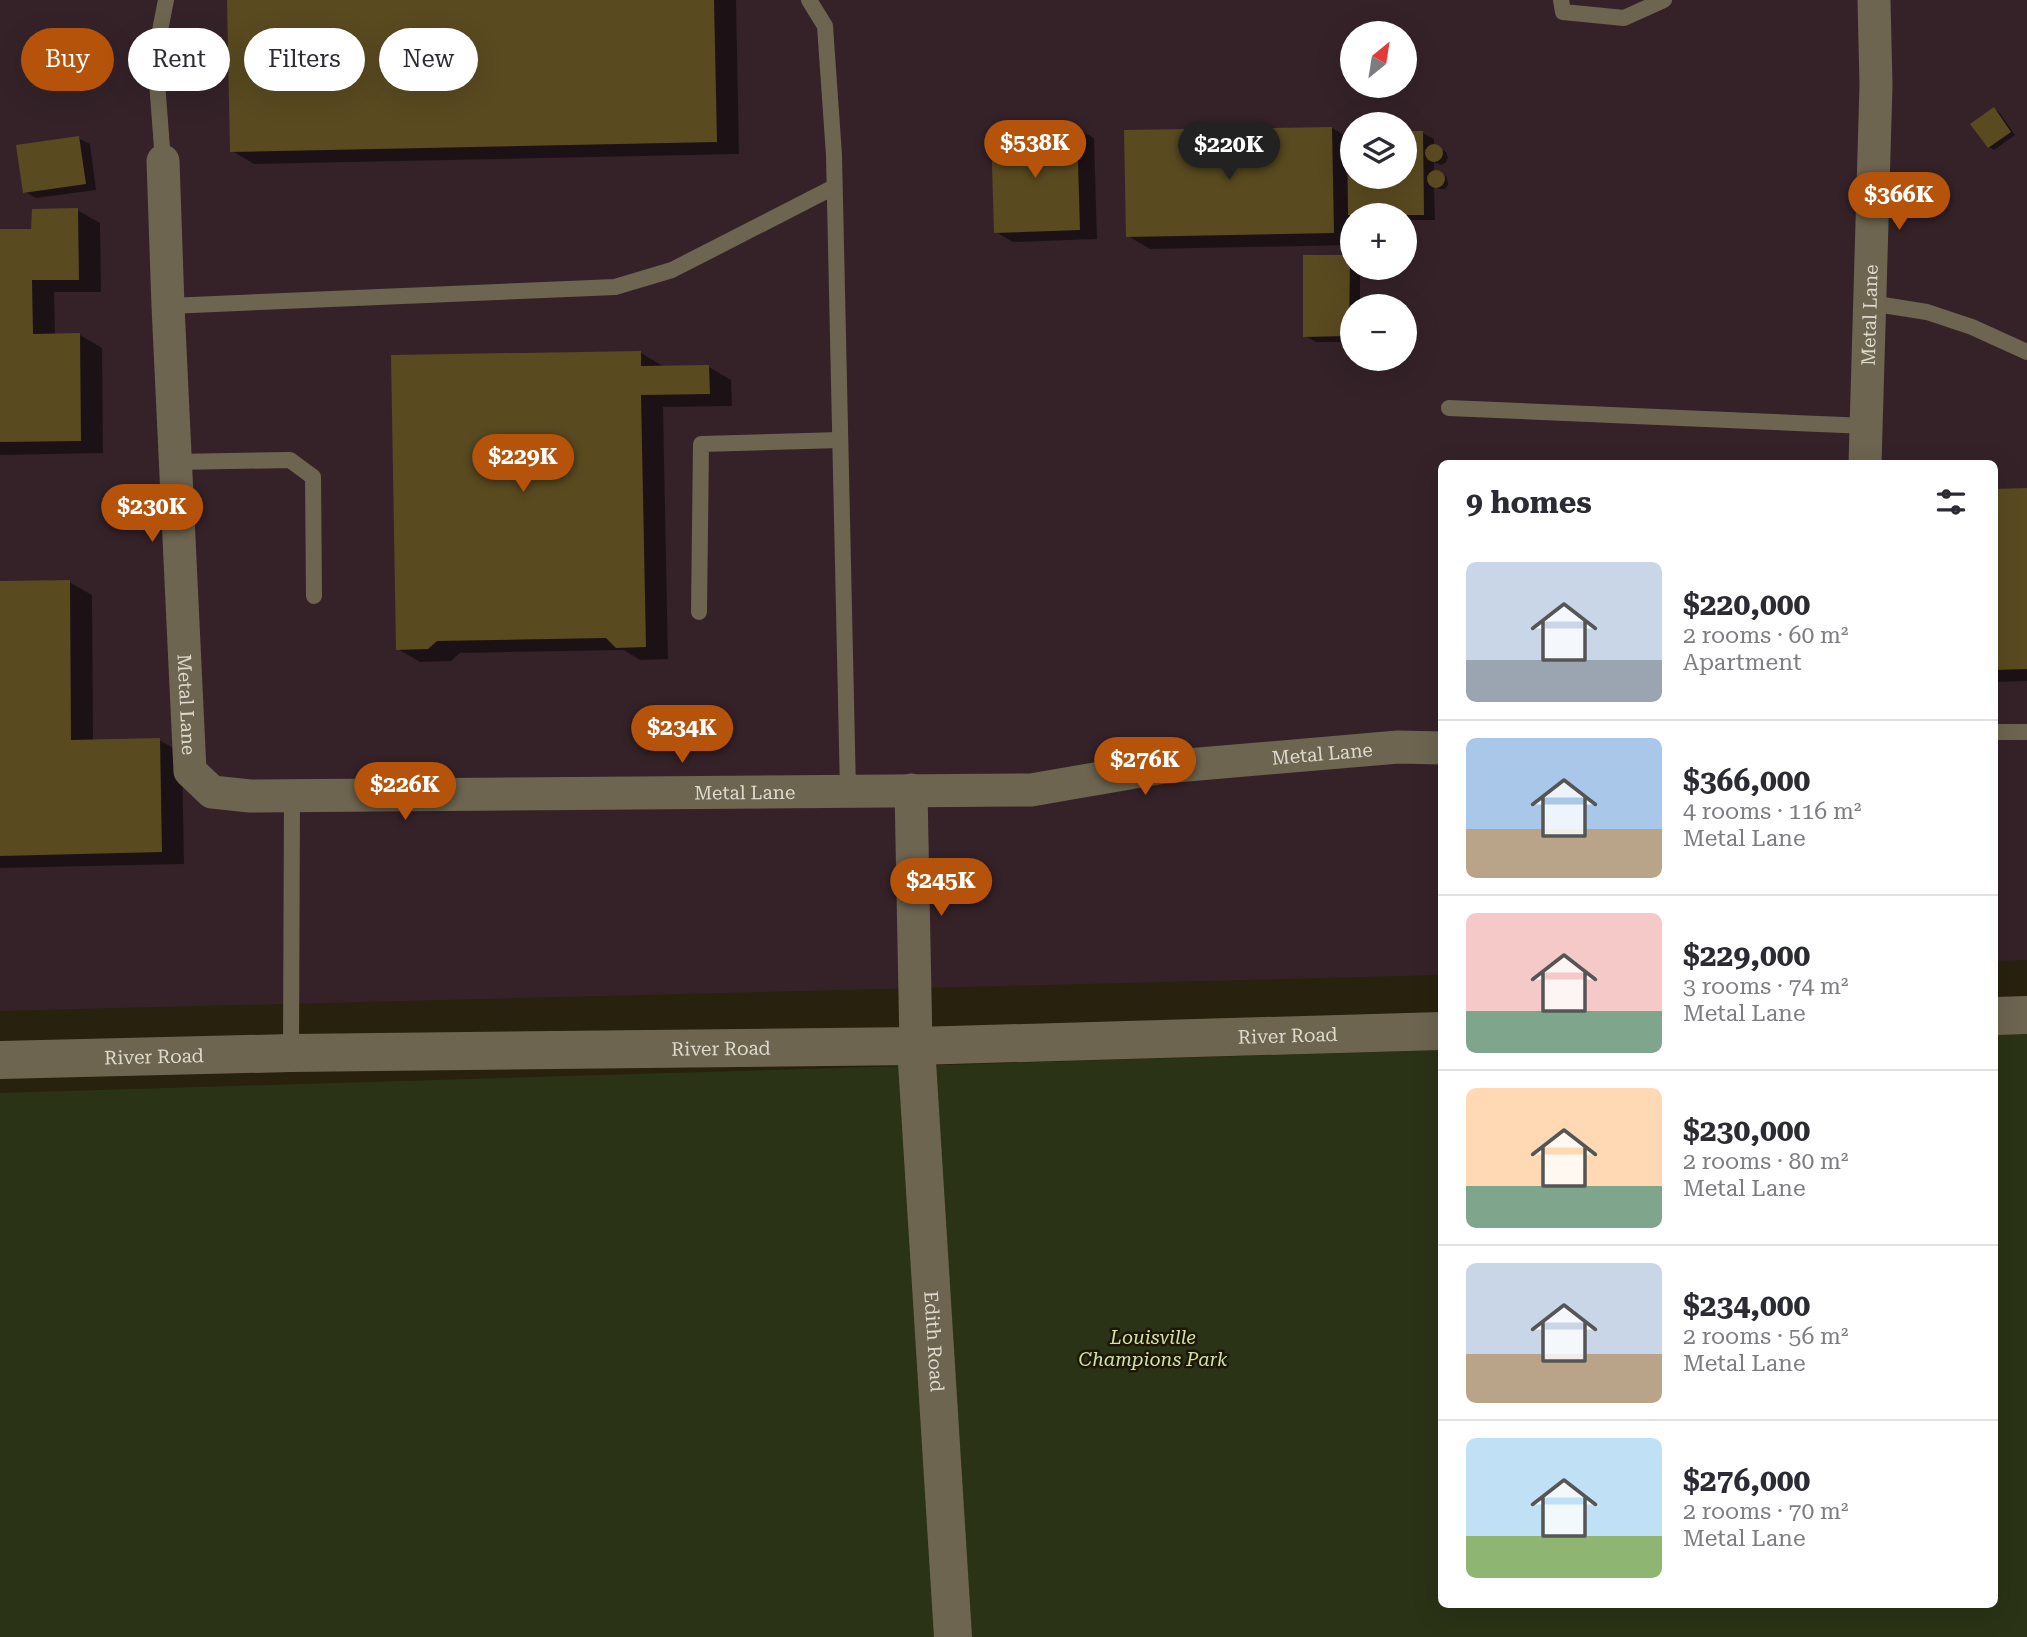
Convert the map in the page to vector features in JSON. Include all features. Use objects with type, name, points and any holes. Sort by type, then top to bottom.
[{"type":"street","name":"Metal Lane","points":[[1865,460],[1876,85],[1874,0]]},
{"type":"street","name":"Metal Lane","points":[[163,161],[190,771],[212,792],[292,796],[1031,790],[1164,766],[1398,747],[1438,748]]},
{"type":"street","points":[[911,790],[916,1046]]},
{"type":"street","points":[[1998,1016],[2027,1015]]},
{"type":"street","name":"River Road","points":[[0,1060],[291,1052],[916,1046],[1438,1031]]},
{"type":"street","name":"Edith Road","points":[[916,1046],[953,1637]]},
{"type":"lane","points":[[163,161],[155,56],[166,0]]},
{"type":"lane","points":[[809,0],[825,26],[834,187],[848,791]]},
{"type":"lane","points":[[1561,0],[1563,12],[1624,18],[1664,0]]},
{"type":"lane","points":[[168,306],[615,287],[672,270],[834,187]]},
{"type":"lane","points":[[1870,303],[1927,312],[1972,327],[2027,352]]},
{"type":"lane","points":[[1449,408],[1866,426]]},
{"type":"lane","points":[[699,612],[701,444],[840,440]]},
{"type":"lane","points":[[175,462],[290,460],[313,477],[314,596]]},
{"type":"lane","points":[[1998,732],[2027,732]]},
{"type":"lane","points":[[291,1052],[292,796]]},
{"type":"shaded area","points":[[0,0],[2027,0],[2027,960],[1998,961],[1998,460],[1438,460],[1438,975],[0,1011]]},
{"type":"green space","name":"Louisville Champions Park","points":[[2027,1032],[2027,1637],[0,1637],[0,1093],[1438,1050],[1438,1608],[1998,1608],[1998,1033]]},
{"type":"building","points":[[227,0],[714,0],[717,142],[230,152],[230,28],[228,28]]},
{"type":"building","points":[[1994,107],[2011,132],[1988,148],[1970,124]]},
{"type":"building","points":[[1077,127],[1080,230],[994,233],[991,129]]},
{"type":"building","points":[[1332,127],[1334,233],[1126,237],[1124,130]]},
{"type":"building","points":[[1417,131],[1423,131],[1424,215],[1417,215],[1417,203],[1348,203],[1348,189],[1417,189]]},
{"type":"building","points":[[79,136],[86,184],[23,193],[16,145]]},
{"type":"building","points":[[1430,144],[1438,144],[1443,153],[1441,160],[1430,162],[1425,157],[1425,149]]},
{"type":"building","points":[[1436,170],[1442,173],[1445,179],[1442,185],[1436,188],[1430,185],[1427,179],[1430,173]]},
{"type":"building","points":[[78,208],[79,280],[32,280],[33,334],[80,333],[81,441],[0,442],[0,229],[31,229],[32,209]]},
{"type":"building","points":[[1303,255],[1340,255],[1340,280],[1350,280],[1350,294],[1340,294],[1340,336],[1303,337]]},
{"type":"building","points":[[641,351],[641,366],[709,365],[710,394],[641,395],[646,647],[616,648],[606,638],[437,641],[428,649],[396,650],[391,355]]},
{"type":"building","points":[[2027,488],[2027,669],[1998,670],[1998,489]]},
{"type":"building","points":[[70,580],[71,740],[160,738],[162,852],[0,856],[0,581]]}]
